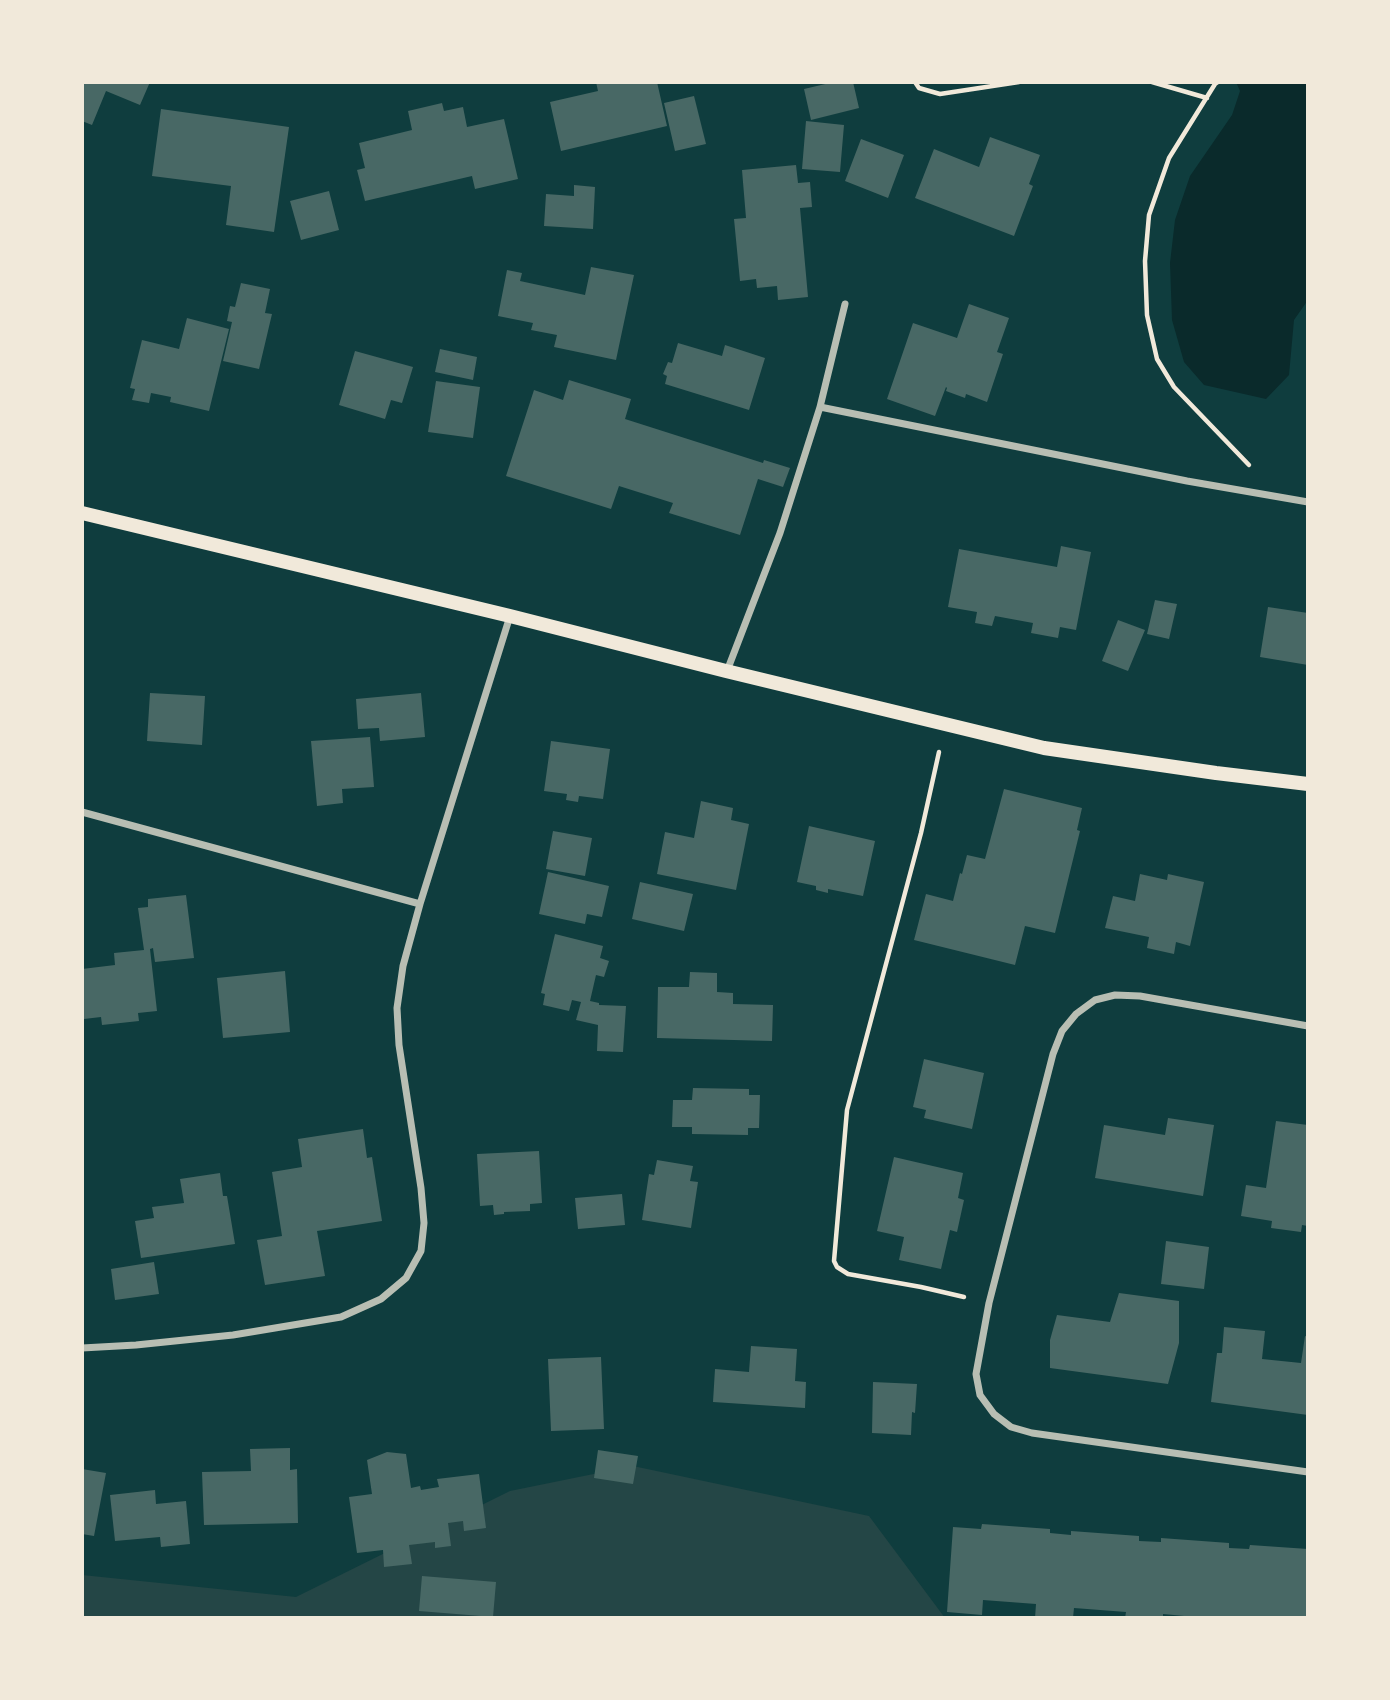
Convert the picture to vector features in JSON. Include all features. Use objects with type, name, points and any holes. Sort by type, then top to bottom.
[{"type":"main road","points":[[82,513],[1044,748],[1308,784]]},
{"type":"street","points":[[726,671],[780,533],[820,407],[845,304]]},
{"type":"street","points":[[820,407],[1187,481],[1308,502]]},
{"type":"street","points":[[82,1348],[233,1335],[341,1317],[382,1299],[406,1278],[421,1251],[424,1223],[399,1045],[397,1008],[403,967],[420,904],[510,616]]},
{"type":"street","points":[[82,812],[420,904]]},
{"type":"street","points":[[1308,1026],[1140,996],[1115,995],[1095,1000],[1076,1014],[1062,1031],[1053,1054],[989,1303],[976,1374],[980,1395],[994,1414],[1011,1427],[1031,1433],[1308,1472]]},
{"type":"path","points":[[915,82],[919,88],[940,94],[1019,82]]},
{"type":"path","points":[[1152,82],[1207,98]]},
{"type":"path","points":[[1217,83],[1169,158],[1149,215],[1145,261],[1147,315],[1157,359],[1174,387],[1278,496]]},
{"type":"path","points":[[939,749],[921,833],[847,1110],[834,1261],[837,1267],[848,1274],[989,1303]]},
{"type":"shaded area","points":[[1236,82],[1308,82],[1308,300],[1294,320],[1289,375],[1266,399],[1204,385],[1184,362],[1172,320],[1170,263],[1175,220],[1190,176],[1232,115],[1240,91]]},
{"type":"shaded area","points":[[633,1466],[869,1516],[945,1618],[82,1618],[82,1575],[296,1597],[510,1491]]},
{"type":"building","points":[[82,82],[150,82],[140,105],[106,91],[92,125],[82,121]]},
{"type":"building","points":[[596,82],[657,82],[667,126],[561,151],[550,102],[598,91]]},
{"type":"building","points":[[834,82],[853,82],[859,108],[811,120],[804,89]]},
{"type":"building","points":[[694,96],[706,144],[675,151],[664,103]]},
{"type":"building","points":[[442,103],[444,111],[463,107],[467,127],[504,119],[518,179],[475,189],[472,176],[365,201],[357,170],[365,168],[359,143],[412,130],[408,111]]},
{"type":"building","points":[[161,109],[289,127],[274,232],[226,225],[231,186],[152,176]]},
{"type":"building","points":[[806,121],[844,125],[840,172],[802,169]]},
{"type":"building","points":[[990,137],[1040,155],[1029,184],[1033,186],[1014,236],[915,198],[934,149],[979,167]]},
{"type":"building","points":[[861,139],[904,155],[888,198],[845,181]]},
{"type":"building","points":[[796,165],[798,183],[810,182],[812,207],[800,208],[808,297],[778,300],[777,286],[757,288],[756,279],[740,281],[734,219],[746,218],[742,170]]},
{"type":"building","points":[[574,185],[595,187],[593,229],[544,226],[546,194],[574,196]]},
{"type":"building","points":[[329,191],[339,230],[301,240],[290,201]]},
{"type":"building","points":[[591,267],[634,275],[616,360],[554,347],[557,335],[531,330],[533,323],[498,316],[507,270],[522,273],[520,281],[585,295]]},
{"type":"building","points":[[241,283],[270,289],[265,313],[272,314],[259,369],[223,361],[232,322],[227,321],[230,306],[235,307]]},
{"type":"building","points":[[969,304],[1009,318],[997,352],[1003,354],[987,402],[966,394],[965,398],[946,391],[946,387],[935,416],[887,399],[913,323],[957,338]]},
{"type":"building","points":[[187,318],[229,329],[209,411],[170,402],[171,397],[151,393],[149,403],[132,400],[135,389],[130,388],[142,340],[179,349]]},
{"type":"building","points":[[678,343],[722,356],[725,345],[765,358],[749,410],[665,384],[667,376],[663,374],[668,362],[672,363]]},
{"type":"building","points":[[440,349],[477,357],[473,380],[435,372]]},
{"type":"building","points":[[355,351],[413,367],[402,403],[391,400],[385,419],[339,405]]},
{"type":"building","points":[[569,380],[631,399],[625,419],[763,463],[764,460],[790,468],[783,487],[758,479],[740,535],[669,513],[673,503],[619,486],[611,509],[506,476],[534,390],[563,400]]},
{"type":"building","points":[[436,381],[480,387],[473,438],[428,432]]},
{"type":"building","points":[[1061,546],[1091,552],[1076,630],[1060,627],[1058,638],[1031,633],[1033,623],[995,616],[992,626],[975,623],[977,612],[948,607],[959,549],[1057,567]]},
{"type":"building","points":[[1155,600],[1177,604],[1169,639],[1147,634]]},
{"type":"building","points":[[1268,607],[1308,613],[1308,665],[1260,657]]},
{"type":"building","points":[[1118,620],[1145,630],[1128,671],[1102,661]]},
{"type":"building","points":[[150,693],[205,696],[202,745],[147,741]]},
{"type":"building","points":[[421,693],[425,737],[380,741],[379,728],[358,729],[356,699]]},
{"type":"building","points":[[370,737],[374,787],[342,789],[343,803],[317,806],[311,741]]},
{"type":"building","points":[[551,741],[610,749],[603,799],[579,796],[578,802],[566,800],[567,794],[544,791]]},
{"type":"building","points":[[1004,789],[1082,808],[1077,830],[1080,831],[1055,933],[1025,926],[1015,965],[914,940],[926,894],[953,901],[967,855],[985,859]]},
{"type":"building","points":[[701,801],[733,808],[731,820],[749,824],[736,890],[657,874],[665,832],[694,838]]},
{"type":"building","points":[[809,826],[875,841],[863,896],[828,889],[828,893],[816,890],[816,886],[797,882]]},
{"type":"building","points":[[553,831],[592,838],[585,876],[546,869]]},
{"type":"building","points":[[548,872],[609,886],[602,917],[587,914],[585,924],[539,914]]},
{"type":"building","points":[[1140,874],[1167,880],[1168,874],[1204,882],[1190,946],[1176,942],[1174,954],[1147,948],[1149,937],[1105,928],[1113,896],[1135,901]]},
{"type":"building","points":[[640,882],[693,894],[684,931],[632,919]]},
{"type":"building","points":[[186,895],[194,958],[155,962],[153,948],[150,949],[157,1011],[138,1013],[139,1021],[102,1025],[101,1017],[84,1019],[82,969],[115,965],[114,953],[144,950],[138,908],[148,907],[148,899]]},
{"type":"building","points":[[555,934],[603,946],[600,958],[609,961],[604,977],[596,975],[590,1001],[599,1005],[626,1006],[623,1052],[597,1051],[598,1025],[576,1020],[581,1002],[572,1000],[569,1011],[543,1005],[545,994],[541,993]]},
{"type":"building","points":[[285,971],[290,1032],[223,1038],[217,978]]},
{"type":"building","points":[[690,972],[717,973],[717,992],[733,993],[733,1004],[773,1005],[772,1041],[657,1038],[658,987],[689,987]]},
{"type":"building","points":[[924,1059],[984,1073],[972,1129],[924,1118],[926,1110],[913,1107]]},
{"type":"building","points":[[693,1088],[749,1089],[749,1095],[760,1095],[759,1128],[748,1128],[748,1135],[692,1134],[692,1127],[672,1127],[673,1100],[692,1100]]},
{"type":"building","points":[[1168,1118],[1214,1125],[1203,1196],[1095,1178],[1104,1125],[1165,1135]]},
{"type":"building","points":[[1276,1121],[1308,1125],[1308,1226],[1302,1225],[1301,1232],[1271,1228],[1272,1221],[1241,1216],[1246,1185],[1266,1188]]},
{"type":"building","points":[[363,1129],[367,1158],[372,1157],[382,1221],[317,1231],[325,1276],[265,1285],[257,1240],[282,1236],[272,1172],[302,1167],[298,1139]]},
{"type":"building","points":[[539,1151],[542,1203],[530,1204],[530,1211],[494,1215],[493,1205],[480,1206],[477,1154]]},
{"type":"building","points":[[894,1157],[963,1173],[958,1198],[964,1200],[957,1232],[950,1230],[941,1269],[899,1260],[904,1237],[877,1231]]},
{"type":"building","points":[[657,1160],[693,1166],[690,1181],[698,1182],[691,1228],[642,1220],[649,1174],[654,1175]]},
{"type":"building","points":[[220,1173],[235,1244],[141,1258],[135,1221],[154,1218],[152,1207],[184,1203],[180,1179]]},
{"type":"building","points":[[622,1194],[625,1225],[578,1229],[575,1198]]},
{"type":"building","points":[[1166,1241],[1209,1247],[1204,1289],[1161,1284]]},
{"type":"building","points":[[154,1262],[159,1294],[115,1300],[111,1269]]},
{"type":"building","points":[[1119,1293],[1179,1301],[1179,1343],[1168,1384],[1050,1368],[1050,1340],[1057,1315],[1110,1322]]},
{"type":"building","points":[[1224,1327],[1265,1331],[1262,1359],[1301,1363],[1305,1336],[1308,1337],[1308,1415],[1211,1402],[1217,1353],[1222,1353]]},
{"type":"building","points":[[751,1346],[797,1349],[795,1381],[806,1382],[805,1408],[713,1402],[715,1369],[749,1372]]},
{"type":"building","points":[[601,1357],[604,1429],[551,1431],[548,1359]]},
{"type":"building","points":[[873,1382],[917,1384],[911,1435],[872,1433]]},
{"type":"building","points":[[290,1448],[290,1470],[297,1469],[298,1523],[204,1525],[202,1472],[251,1471],[250,1449]]},
{"type":"building","points":[[598,1450],[638,1456],[633,1484],[594,1478]]},
{"type":"building","points":[[387,1452],[406,1454],[411,1488],[420,1486],[421,1490],[439,1487],[437,1479],[479,1474],[486,1528],[464,1531],[463,1521],[448,1523],[451,1546],[435,1548],[435,1542],[409,1545],[412,1564],[384,1567],[383,1550],[357,1553],[349,1497],[372,1494],[367,1460]]},
{"type":"building","points":[[82,1469],[106,1473],[94,1536],[82,1534]]},
{"type":"building","points":[[155,1490],[156,1504],[186,1501],[190,1544],[161,1547],[160,1537],[115,1541],[110,1495]]},
{"type":"building","points":[[982,1524],[1050,1529],[1050,1533],[1071,1535],[1071,1531],[1139,1536],[1139,1541],[1161,1542],[1161,1538],[1229,1543],[1229,1548],[1249,1549],[1250,1545],[1308,1549],[1308,1618],[1205,1618],[1163,1614],[1163,1618],[1125,1618],[1126,1612],[1074,1608],[1073,1618],[1035,1618],[1036,1604],[983,1600],[982,1615],[947,1612],[953,1527],[981,1529]]},
{"type":"building","points":[[422,1576],[496,1582],[493,1617],[419,1611]]}]
